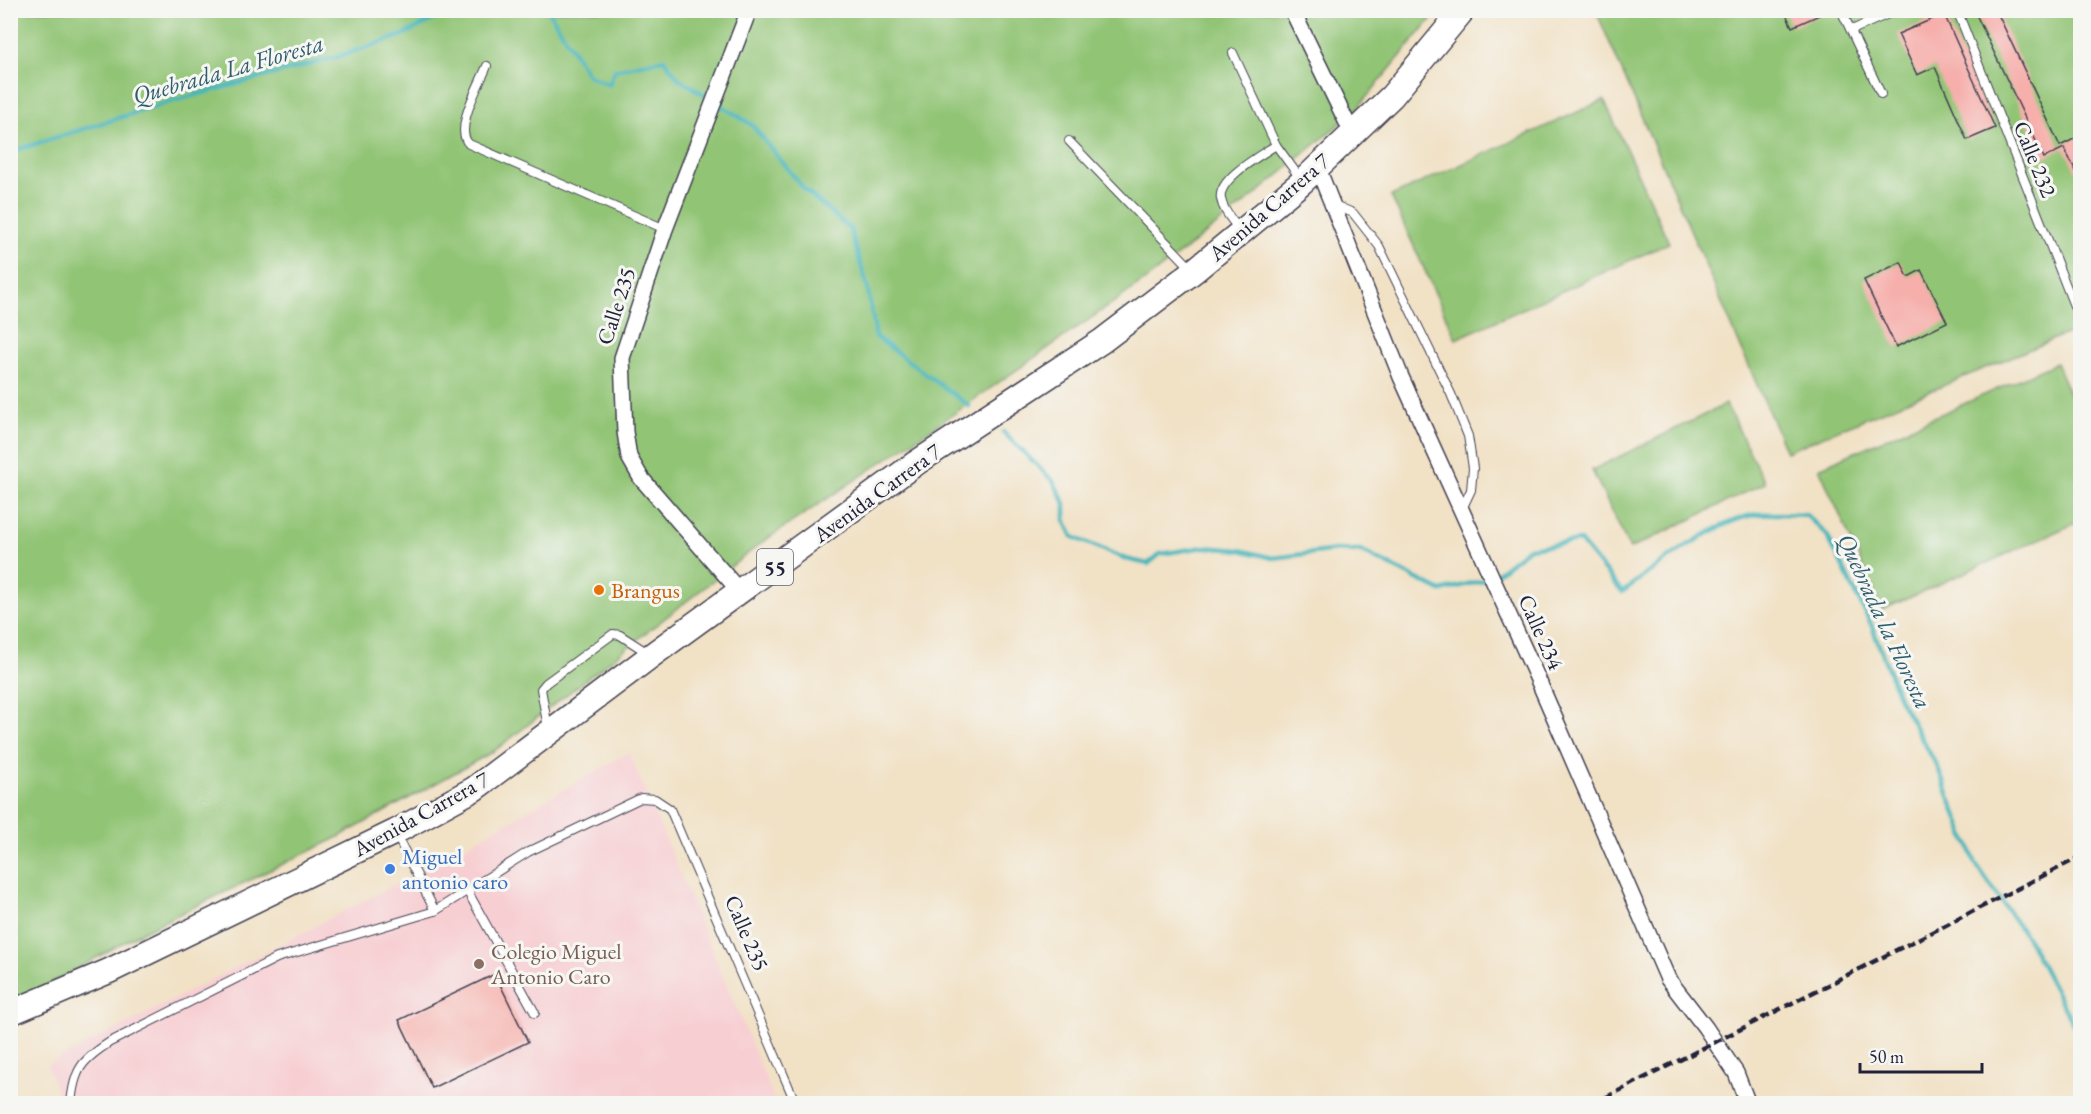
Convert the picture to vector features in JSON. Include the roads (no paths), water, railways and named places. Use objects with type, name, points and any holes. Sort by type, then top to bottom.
[{"type":"main road","name":"Avenida Carrera 7","points":[[10,1012],[109,971],[395,832],[474,789],[652,655],[916,463],[1102,341],[1194,271],[1309,174],[1392,96],[1463,10]]},
{"type":"street","name":"Calle 235","points":[[741,592],[641,478],[629,457],[625,432],[622,358],[665,229],[749,10]]},
{"type":"street","points":[[1292,10],[1352,133]]},
{"type":"street","name":"Calle 234","points":[[1309,174],[1332,204],[1401,377],[1668,979],[1736,1073],[1748,1104]]},
{"type":"lane","points":[[1841,10],[1881,94]]},
{"type":"lane","points":[[1852,30],[1897,10]]},
{"type":"lane","name":"Calle 232","points":[[1957,10],[2080,321]]},
{"type":"lane","points":[[1233,53],[1276,145],[1309,174]]},
{"type":"lane","points":[[487,66],[463,125],[465,140],[469,144],[665,229]]},
{"type":"lane","points":[[1069,141],[1194,271]]},
{"type":"lane","points":[[1241,232],[1224,209],[1220,196],[1223,186],[1242,167],[1276,145]]},
{"type":"lane","points":[[1332,204],[1353,213],[1379,246],[1468,436],[1473,468],[1471,490],[1461,510]]},
{"type":"lane","points":[[549,733],[541,689],[546,683],[613,634],[620,635],[652,655]]},
{"type":"lane","name":"Calle 235","points":[[468,892],[528,852],[641,798],[655,798],[670,809],[796,1104]]},
{"type":"lane","points":[[395,832],[435,911]]},
{"type":"lane","points":[[71,1104],[76,1073],[87,1057],[110,1042],[277,958],[435,911],[468,892],[535,1012]]},
{"type":"waterway","name":"Quebrada La Floresta","points":[[10,152],[173,101],[337,57],[403,35],[452,10]]},
{"type":"waterway","name":"Quebrada La Floresta","points":[[548,10],[588,75],[609,85],[615,70],[664,59],[678,78],[752,125],[804,189],[850,229],[867,285],[876,337],[969,406]]},
{"type":"waterway","name":"Quebrada la Floresta","points":[[1003,432],[1053,481],[1065,503],[1065,520],[1073,537],[1126,559],[1148,564],[1160,554],[1204,547],[1240,550],[1273,558],[1337,550],[1361,551],[1441,591],[1488,579]]},
{"type":"waterway","name":"Quebrada la Floresta","points":[[1495,575],[1529,548],[1580,541],[1622,592],[1706,534],[1725,525],[1759,514],[1806,515],[1827,535],[1871,624],[1900,700],[1937,766],[1976,864],[2029,941],[2080,1037]]},
{"type":"railway","points":[[1593,1104],[2080,857]]},
{"type":"place","name":"Brangus","points":[[599,590]]},
{"type":"place","name":"Miguel antonio caro","points":[[390,869]]},
{"type":"place","name":"Colegio Miguel Antonio Caro","points":[[479,964]]}]
